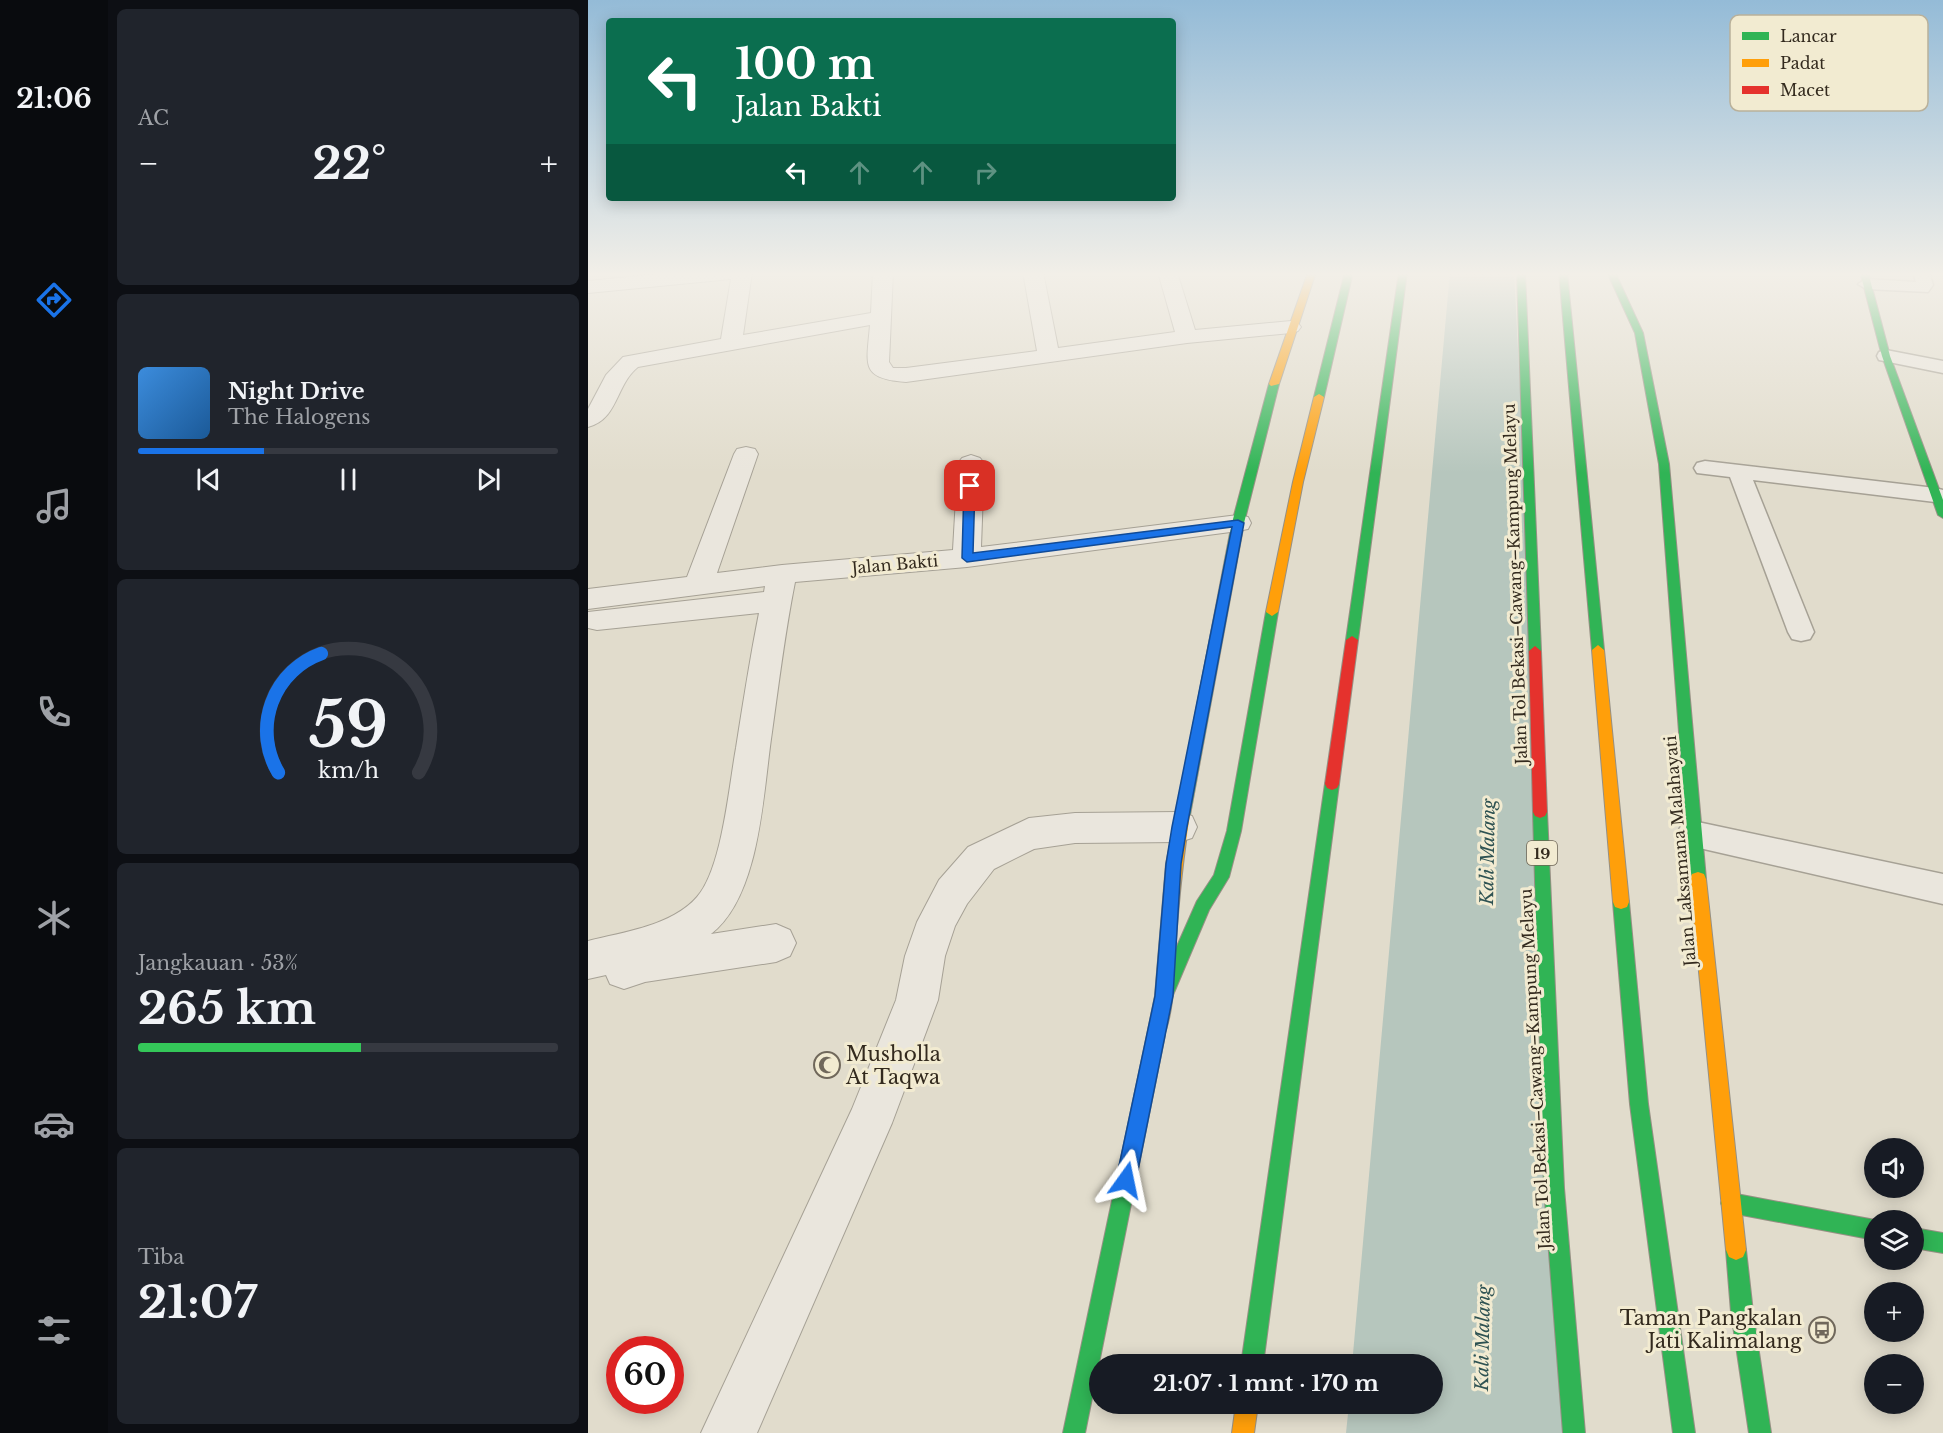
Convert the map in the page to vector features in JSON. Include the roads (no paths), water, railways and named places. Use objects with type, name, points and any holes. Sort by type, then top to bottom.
[{"type":"main road","points":[[1074,1433],[1164,996],[1179,827],[1238,523],[1250,467],[1288,339]]},
{"type":"main road","points":[[1164,996],[1203,906],[1221,877],[1234,831],[1280,570],[1298,482],[1333,339]]},
{"type":"main road","points":[[1254,1354],[1394,339]]},
{"type":"main road","name":"Jalan Tol Bekasi–Cawang–Kampung Melayu","points":[[1523,339],[1554,1188],[1574,1433]]},
{"type":"main road","points":[[1569,339],[1639,1104],[1684,1433]]},
{"type":"main road","name":"Jalan Laksamana Malahayati","points":[[1640,339],[1664,464],[1693,834],[1742,1312],[1760,1433]]},
{"type":"main road","points":[[1881,339],[1939,505]]},
{"type":"main road","points":[[1731,1203],[1864,1228]]},
{"type":"main road","points":[[1924,1240],[1943,1243]]},
{"type":"main road","points":[[1243,1433],[1246,1414]]},
{"type":"street","points":[[731,344],[732,339]]},
{"type":"street","points":[[588,420],[596,416],[622,367],[631,362],[759,339]]},
{"type":"street","points":[[879,339],[878,362],[881,370],[888,374],[906,375],[1173,339]]},
{"type":"street","points":[[1046,339],[1049,356]]},
{"type":"street","points":[[699,583],[746,454]]},
{"type":"street","points":[[967,558],[971,463]]},
{"type":"street","name":"Jalan Bakti","points":[[588,599],[699,583],[779,587],[967,558],[1238,523]]},
{"type":"street","points":[[588,621],[779,587],[741,821],[723,891],[710,910],[688,927],[634,947],[588,960]]},
{"type":"street","points":[[729,1433],[869,1123],[917,1000],[926,956],[937,922],[953,892],[981,858],[1029,834],[1075,828],[1179,827]]},
{"type":"street","points":[[588,981],[645,963],[776,943]]},
{"type":"lane","points":[[1886,356],[1943,367]]},
{"type":"lane","points":[[1705,468],[1939,505]]},
{"type":"lane","points":[[1740,473],[1801,632]]},
{"type":"lane","points":[[1693,834],[1747,844],[1943,889]]},
{"type":"water","name":"Kali Malang","points":[[1444,339],[1517,339],[1574,1433],[1346,1433],[1348,1414],[1443,1414],[1443,1354],[1353,1354]]},
{"type":"place","name":"Musholla At Taqwa","points":[[827,1065]]},
{"type":"place","name":"Taman Pangkalan Jati Kalimalang","points":[[1822,1330]]}]
